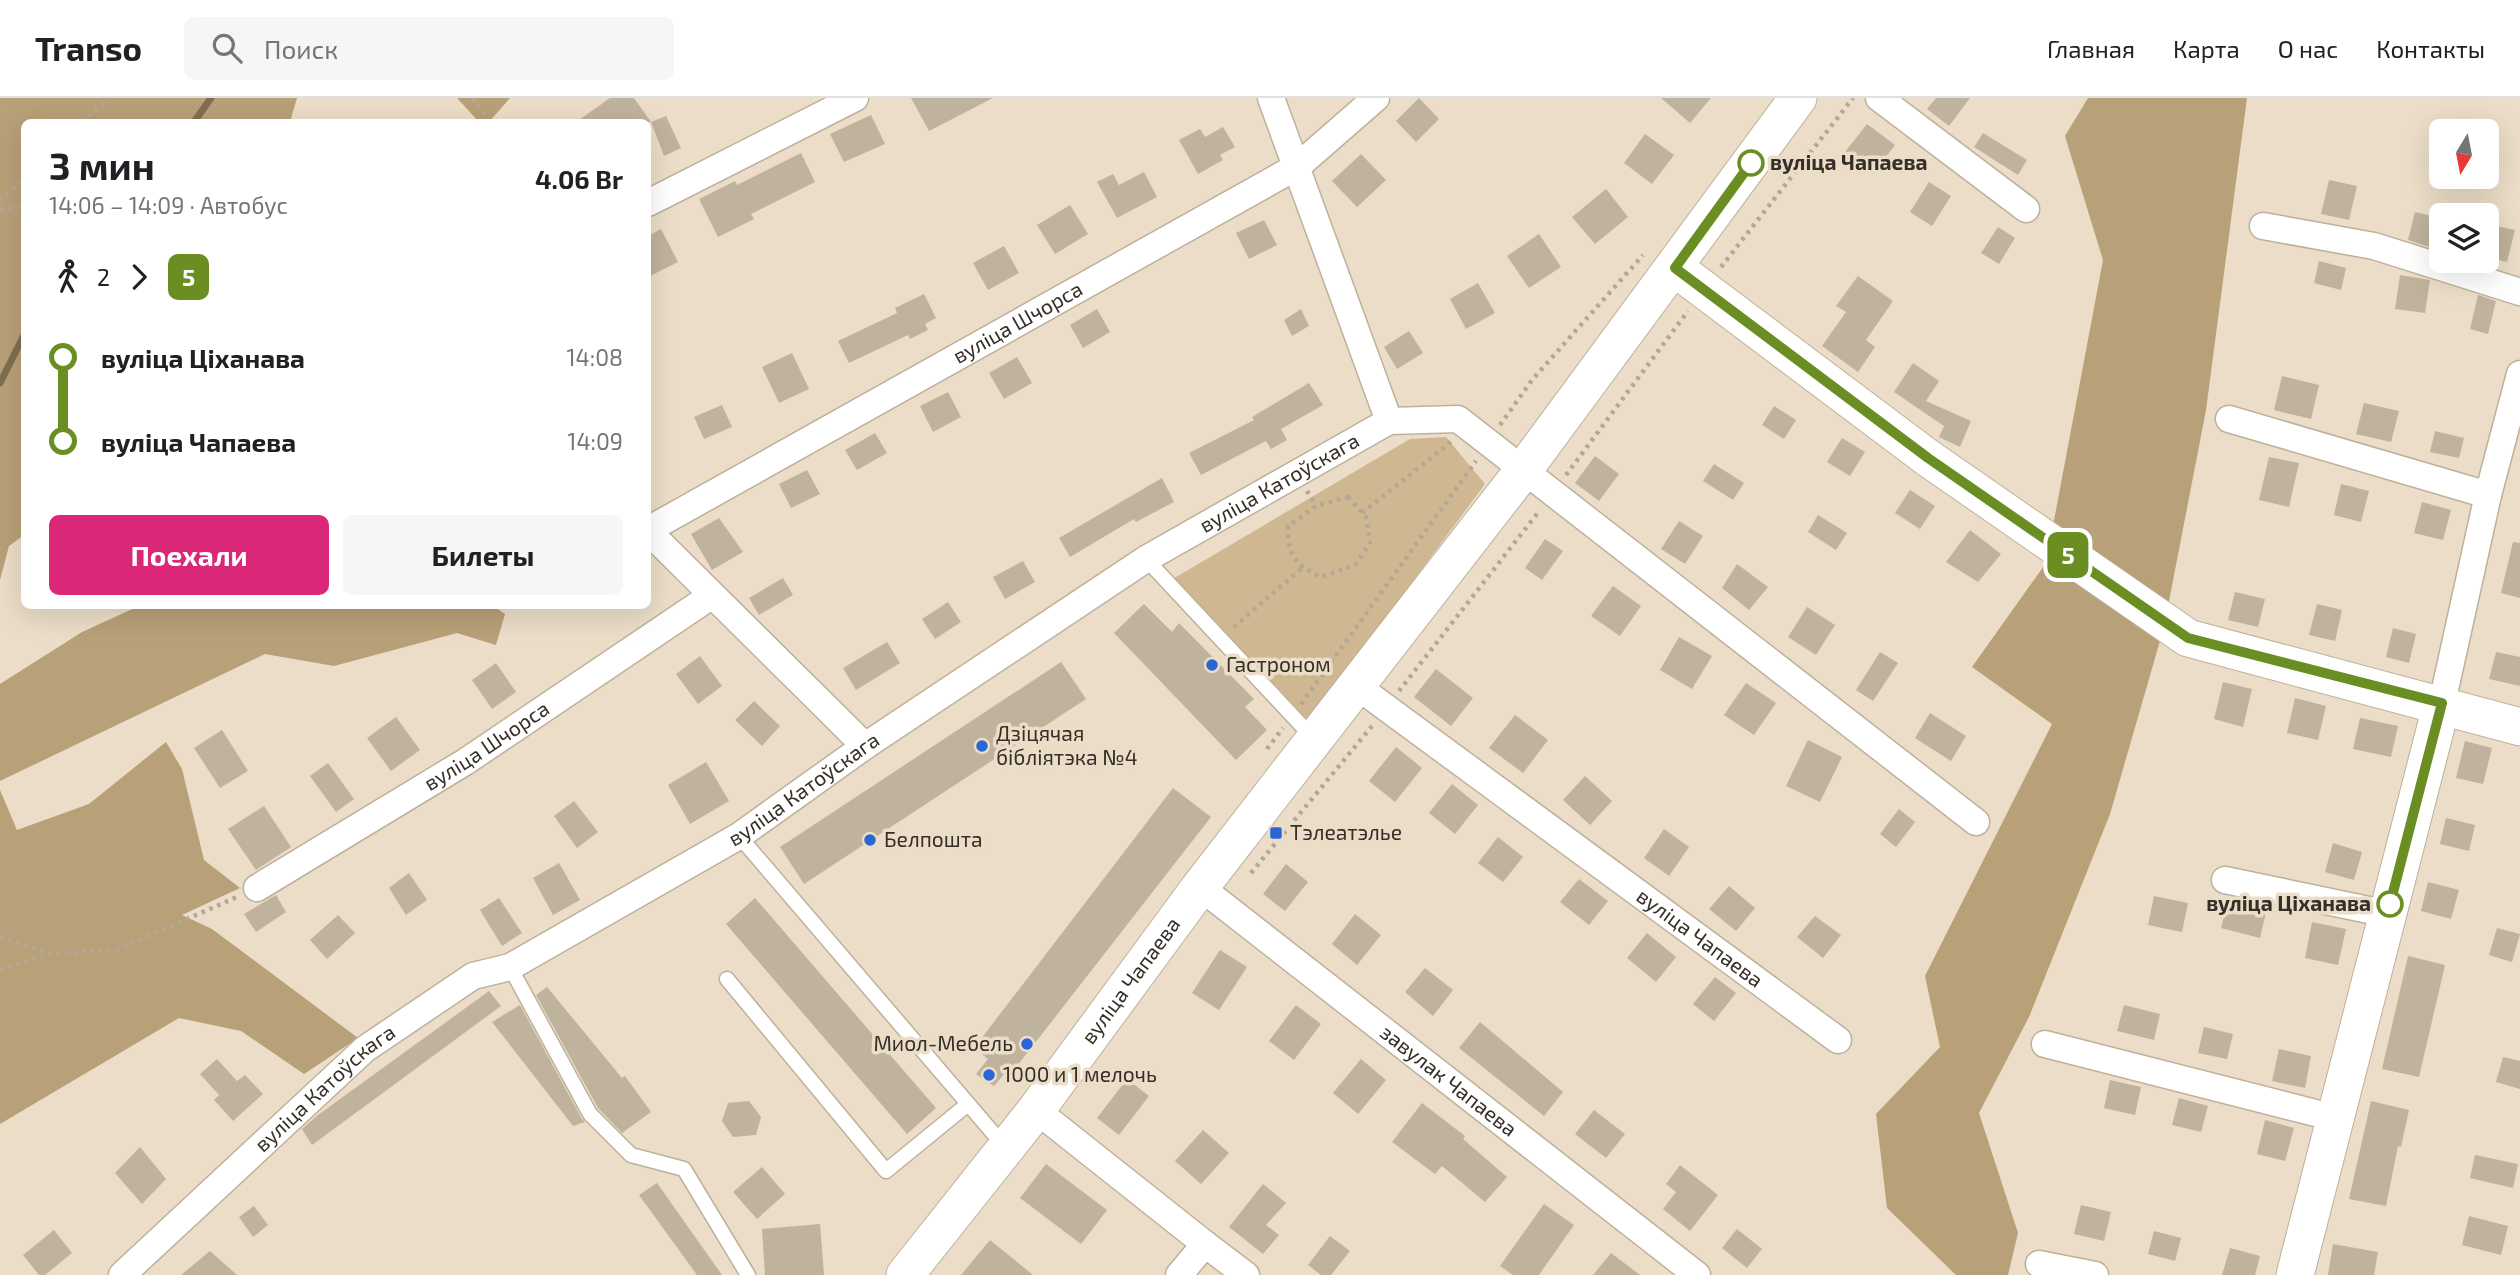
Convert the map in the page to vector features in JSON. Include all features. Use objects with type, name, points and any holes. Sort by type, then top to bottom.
[{"type":"street","points":[[651,201],[855,98]]},
{"type":"street","points":[[1271,98],[1389,421]]},
{"type":"street","name":"вуліца Шчорса","points":[[651,529],[1298,166],[1376,98]]},
{"type":"street","name":"вуліца Чапаева","points":[[905,1275],[1036,1110],[1212,897],[1314,739],[1372,697],[1522,472],[1690,279],[1798,98]]},
{"type":"street","points":[[1879,98],[2025,209]]},
{"type":"street","points":[[2263,226],[2374,246],[2520,292]]},
{"type":"street","points":[[1690,279],[1928,458],[2188,638],[2442,703],[2520,727]]},
{"type":"street","points":[[2295,1275],[2442,703],[2488,495],[2520,374]]},
{"type":"street","name":"вуліца Катоўскага","points":[[122,1275],[365,1049],[473,976],[510,967],[740,836],[864,746],[1146,559],[1389,421],[1458,419],[1522,472]]},
{"type":"street","points":[[2229,419],[2488,495]]},
{"type":"street","points":[[1522,472],[1976,822]]},
{"type":"street","points":[[651,534],[864,746]]},
{"type":"street","name":"вуліца Шчорса","points":[[257,888],[465,762],[711,596]]},
{"type":"street","name":"вуліца Чапаева","points":[[1372,697],[1838,1040]]},
{"type":"street","points":[[2225,880],[2388,914]]},
{"type":"street","name":"завулак Чапаева","points":[[1212,897],[1697,1275]]},
{"type":"street","points":[[2045,1044],[2335,1118]]},
{"type":"street","points":[[1036,1110],[1246,1275]]},
{"type":"street","points":[[1179,1275],[1205,1244]]},
{"type":"street","points":[[2039,1264],[2095,1275]]},
{"type":"lane","points":[[1146,559],[1314,739]]},
{"type":"lane","points":[[740,836],[1006,1148]]},
{"type":"lane","points":[[510,967],[590,1114],[631,1155],[684,1168],[748,1275]]},
{"type":"lane","points":[[727,979],[886,1171],[968,1104]]},
{"type":"path","points":[[85,119],[108,98]]},
{"type":"path","points":[[473,98],[488,119]]},
{"type":"path","points":[[1212,897],[1372,697],[1551,495],[1690,279],[1853,98]]},
{"type":"path","points":[[0,201],[21,180]]},
{"type":"path","points":[[0,210],[21,206]]},
{"type":"path","points":[[1362,513],[1468,428]]},
{"type":"path","points":[[1349,497],[1366,517],[1370,543],[1355,565],[1321,577],[1302,568],[1288,549],[1288,526],[1316,506],[1349,497]]},
{"type":"path","points":[[1221,639],[1302,568]]},
{"type":"path","points":[[0,970],[52,954],[119,949],[257,888]]},
{"type":"path","points":[[0,936],[52,954]]},
{"type":"shaded area","points":[[0,98],[297,98],[291,119],[21,119],[21,537],[9,546],[0,580]]},
{"type":"shaded area","points":[[457,98],[510,98],[492,119],[476,119]]},
{"type":"shaded area","points":[[2088,98],[2247,98],[2206,410],[2164,627],[2110,814],[2029,1017],[1979,1113],[2018,1233],[2008,1275],[1956,1275],[1887,1208],[1876,1114],[1940,1047],[1925,976],[2052,724],[1972,667],[2046,563],[2103,260],[2065,136]]},
{"type":"shaded area","points":[[1446,437],[1485,484],[1309,721],[1166,583],[1410,439]]},
{"type":"shaded area","points":[[132,609],[498,609],[505,614],[496,645],[457,633],[334,666],[265,654],[0,781],[0,684],[82,632]]},
{"type":"shaded area","points":[[166,742],[182,769],[204,860],[240,888],[182,915],[212,929],[358,1038],[304,1074],[241,1031],[179,1018],[0,1124],[0,790],[17,830],[89,804]]},
{"type":"building","points":[[610,98],[634,98],[649,119],[580,119]]},
{"type":"building","points":[[911,98],[993,98],[929,131]]},
{"type":"building","points":[[1419,98],[1439,119],[1416,142],[1396,121]]},
{"type":"building","points":[[1661,98],[1711,98],[1690,123]]},
{"type":"building","points":[[1936,98],[1970,98],[1949,126],[1927,109]]},
{"type":"building","points":[[871,115],[885,144],[844,162],[830,134]]},
{"type":"building","points":[[666,116],[681,148],[664,156],[651,122]]},
{"type":"building","points":[[1867,124],[1895,145],[1873,174],[1845,152]]},
{"type":"building","points":[[1223,127],[1235,147],[1220,155],[1223,160],[1198,174],[1179,140],[1200,129],[1205,137]]},
{"type":"building","points":[[1983,133],[2027,160],[2018,175],[1974,147]]},
{"type":"building","points":[[1645,134],[1674,155],[1652,184],[1624,163]]},
{"type":"building","points":[[801,153],[815,182],[751,214],[754,219],[718,237],[699,199],[735,181],[737,185]]},
{"type":"building","points":[[1361,154],[1386,180],[1357,207],[1332,181]]},
{"type":"building","points":[[1144,172],[1157,197],[1117,218],[1097,182],[1113,174],[1119,185]]},
{"type":"building","points":[[2329,180],[2357,186],[2349,220],[2321,214]]},
{"type":"building","points":[[1929,182],[1951,196],[1932,226],[1910,212]]},
{"type":"building","points":[[1606,189],[1628,217],[1595,244],[1572,217]]},
{"type":"building","points":[[1070,205],[1088,234],[1055,254],[1037,225]]},
{"type":"building","points":[[2415,212],[2429,215],[2429,247],[2408,240]]},
{"type":"building","points":[[1264,220],[1277,245],[1249,259],[1236,233]]},
{"type":"building","points":[[2499,226],[2515,230],[2507,262],[2499,260]]},
{"type":"building","points":[[1998,227],[2015,238],[1999,264],[1981,253]]},
{"type":"building","points":[[661,229],[678,262],[651,276],[651,234]]},
{"type":"building","points":[[1539,234],[1561,267],[1529,288],[1507,256]]},
{"type":"building","points":[[1004,246],[1019,273],[988,290],[973,263]]},
{"type":"building","points":[[2319,261],[2346,268],[2341,290],[2314,283]]},
{"type":"building","points":[[2400,275],[2430,280],[2425,313],[2395,309]]},
{"type":"building","points":[[1858,276],[1893,301],[1866,340],[1875,347],[1858,372],[1822,346],[1846,312],[1836,306]]},
{"type":"building","points":[[1478,283],[1495,313],[1466,329],[1450,299]]},
{"type":"building","points":[[924,294],[936,318],[925,324],[928,330],[910,339],[908,335],[849,363],[838,341],[897,313],[895,308]]},
{"type":"building","points":[[2478,295],[2496,301],[2488,334],[2470,329]]},
{"type":"building","points":[[1097,309],[1110,332],[1083,348],[1070,325]]},
{"type":"building","points":[[1301,309],[1309,326],[1292,336],[1284,320]]},
{"type":"building","points":[[1409,331],[1423,353],[1397,369],[1384,347]]},
{"type":"building","points":[[792,353],[809,389],[779,403],[762,367]]},
{"type":"building","points":[[1017,357],[1032,383],[1004,399],[989,373]]},
{"type":"building","points":[[1913,363],[1939,381],[1926,401],[1971,421],[1960,447],[1939,437],[1944,426],[1894,392]]},
{"type":"building","points":[[2282,376],[2319,385],[2311,419],[2274,410]]},
{"type":"building","points":[[1309,383],[1323,405],[1281,429],[1287,440],[1271,449],[1266,441],[1201,475],[1189,453],[1254,420],[1252,417]]},
{"type":"building","points":[[948,392],[961,417],[933,432],[920,406]]},
{"type":"building","points":[[2364,403],[2399,411],[2391,442],[2356,434]]},
{"type":"building","points":[[722,405],[732,427],[704,439],[694,417]]},
{"type":"building","points":[[1774,406],[1796,420],[1784,439],[1762,425]]},
{"type":"building","points":[[2435,431],[2464,438],[2459,458],[2430,452]]},
{"type":"building","points":[[875,433],[887,453],[857,470],[845,450]]},
{"type":"building","points":[[1842,438],[1865,452],[1850,476],[1827,462]]},
{"type":"building","points":[[1595,456],[1619,474],[1599,501],[1575,483]]},
{"type":"building","points":[[2269,457],[2299,463],[2289,507],[2259,500]]},
{"type":"building","points":[[1714,464],[1744,483],[1733,500],[1703,481]]},
{"type":"building","points":[[807,470],[820,494],[791,508],[779,484]]},
{"type":"building","points":[[1162,478],[1174,502],[1136,522],[1134,519],[1070,557],[1059,538]]},
{"type":"building","points":[[2341,484],[2369,491],[2361,522],[2334,515]]},
{"type":"building","points":[[1910,490],[1935,506],[1920,529],[1895,513]]},
{"type":"building","points":[[2422,502],[2451,510],[2443,540],[2414,533]]},
{"type":"building","points":[[1818,515],[1847,533],[1836,550],[1808,532]]},
{"type":"building","points":[[719,518],[743,552],[712,570],[691,534]]},
{"type":"building","points":[[1679,521],[1703,536],[1685,564],[1661,549]]},
{"type":"building","points":[[1970,530],[2001,554],[1978,582],[1946,562]]},
{"type":"building","points":[[1545,539],[1563,551],[1542,580],[1525,568]]},
{"type":"building","points":[[2513,542],[2520,543],[2520,598],[2501,593]]},
{"type":"building","points":[[1023,561],[1035,582],[1005,599],[993,577]]},
{"type":"building","points":[[1737,564],[1768,587],[1749,610],[1722,588]]},
{"type":"building","points":[[783,578],[793,595],[759,615],[749,598]]},
{"type":"building","points":[[1613,586],[1641,606],[1620,636],[1591,616]]},
{"type":"building","points":[[2235,592],[2265,599],[2258,627],[2228,620]]},
{"type":"building","points":[[948,602],[961,622],[935,639],[922,619]]},
{"type":"building","points":[[1144,604],[1172,632],[1179,623],[1254,699],[1245,707],[1267,730],[1236,760],[1114,633]]},
{"type":"building","points":[[2317,604],[2342,610],[2335,641],[2309,635]]},
{"type":"building","points":[[1807,607],[1835,625],[1816,655],[1788,637]]},
{"type":"building","points":[[2393,628],[2416,634],[2409,663],[2386,657]]},
{"type":"building","points":[[1679,637],[1712,656],[1692,689],[1660,670]]},
{"type":"building","points":[[887,642],[900,663],[856,690],[843,668]]},
{"type":"building","points":[[1880,652],[1898,663],[1873,701],[1856,690]]},
{"type":"building","points":[[2496,652],[2520,657],[2520,686],[2489,679]]},
{"type":"building","points":[[700,656],[722,686],[698,704],[676,674]]},
{"type":"building","points":[[1061,662],[1086,699],[804,884],[780,847]]},
{"type":"building","points":[[496,663],[516,692],[492,709],[472,680]]},
{"type":"building","points":[[1436,669],[1473,698],[1451,726],[1414,697]]},
{"type":"building","points":[[2223,682],[2252,689],[2243,727],[2214,719]]},
{"type":"building","points":[[1746,683],[1776,703],[1754,735],[1724,715]]},
{"type":"building","points":[[2295,698],[2326,706],[2318,740],[2287,733]]},
{"type":"building","points":[[754,701],[780,726],[762,746],[735,720]]},
{"type":"building","points":[[1930,713],[1966,736],[1951,761],[1915,738]]},
{"type":"building","points":[[1515,715],[1548,740],[1523,773],[1489,748]]},
{"type":"building","points":[[396,717],[420,750],[391,771],[367,738]]},
{"type":"building","points":[[2360,718],[2398,726],[2391,757],[2353,749]]},
{"type":"building","points":[[222,730],[248,771],[220,788],[194,748]]},
{"type":"building","points":[[1808,740],[1842,757],[1820,802],[1786,786]]},
{"type":"building","points":[[2465,741],[2492,748],[2483,784],[2456,778]]},
{"type":"building","points":[[1396,747],[1422,768],[1395,802],[1369,781]]},
{"type":"building","points":[[706,762],[729,801],[690,824],[668,785]]},
{"type":"building","points":[[328,763],[354,799],[336,812],[310,776]]},
{"type":"building","points":[[1585,776],[1612,801],[1590,825],[1563,800]]},
{"type":"building","points":[[1452,784],[1478,805],[1455,834],[1429,813]]},
{"type":"building","points":[[1173,788],[1211,817],[1010,1075],[1006,1072],[994,1086],[976,1074],[988,1059],[974,1048]]},
{"type":"building","points":[[574,801],[598,832],[577,848],[554,816]]},
{"type":"building","points":[[264,806],[291,847],[256,870],[228,829]]},
{"type":"building","points":[[1899,809],[1915,822],[1896,847],[1880,834]]},
{"type":"building","points":[[2446,818],[2475,825],[2469,851],[2440,844]]},
{"type":"building","points":[[1664,829],[1689,847],[1669,876],[1644,858]]},
{"type":"building","points":[[1498,837],[1523,857],[1503,882],[1478,863]]},
{"type":"building","points":[[2333,843],[2362,852],[2354,880],[2325,872]]},
{"type":"building","points":[[559,863],[580,900],[553,915],[533,878]]},
{"type":"building","points":[[1286,864],[1308,882],[1285,911],[1263,894]]},
{"type":"building","points":[[409,873],[427,900],[406,915],[389,888]]},
{"type":"building","points":[[1579,879],[1608,901],[1589,925],[1560,902]]},
{"type":"building","points":[[2428,882],[2459,890],[2451,919],[2421,911]]},
{"type":"building","points":[[1729,886],[1755,908],[1736,931],[1709,909]]},
{"type":"building","points":[[276,895],[286,912],[256,932],[244,914]]},
{"type":"building","points":[[2154,896],[2188,903],[2182,932],[2148,925]]},
{"type":"building","points":[[499,898],[522,933],[502,946],[480,910]]},
{"type":"building","points":[[755,898],[936,1108],[907,1134],[726,924]]},
{"type":"building","points":[[2229,898],[2267,908],[2260,938],[2221,928]]},
{"type":"building","points":[[1355,914],[1381,935],[1357,965],[1332,944]]},
{"type":"building","points":[[338,915],[355,933],[327,959],[310,940]]},
{"type":"building","points":[[1815,916],[1841,935],[1823,958],[1797,937]]},
{"type":"building","points":[[2312,922],[2346,929],[2338,965],[2305,958]]},
{"type":"building","points":[[2497,928],[2520,934],[2512,962],[2489,955]]},
{"type":"building","points":[[1647,933],[1676,957],[1656,982],[1627,958]]},
{"type":"building","points":[[1220,950],[1247,967],[1219,1010],[1192,993]]},
{"type":"building","points":[[2408,956],[2445,965],[2419,1077],[2382,1069]]},
{"type":"building","points":[[1425,968],[1453,990],[1433,1016],[1405,992]]},
{"type":"building","points":[[1715,977],[1736,993],[1714,1021],[1693,1004]]},
{"type":"building","points":[[547,987],[622,1078],[625,1076],[651,1112],[622,1133],[598,1108],[536,995]]},
{"type":"building","points":[[489,991],[501,1006],[312,1145],[302,1129],[318,1115]]},
{"type":"building","points":[[520,1005],[585,1122],[573,1126],[492,1022]]},
{"type":"building","points":[[1296,1005],[1321,1024],[1294,1060],[1269,1041]]},
{"type":"building","points":[[2124,1005],[2160,1014],[2154,1040],[2117,1031]]},
{"type":"building","points":[[1480,1022],[1563,1092],[1544,1116],[1459,1048]]},
{"type":"building","points":[[2204,1027],[2233,1034],[2227,1059],[2198,1053]]},
{"type":"building","points":[[2279,1049],[2311,1056],[2305,1088],[2272,1081]]},
{"type":"building","points":[[2503,1057],[2520,1061],[2520,1089],[2496,1082]]},
{"type":"building","points":[[217,1059],[237,1081],[245,1075],[263,1094],[233,1121],[214,1100],[219,1095],[200,1074]]},
{"type":"building","points":[[1361,1059],[1386,1080],[1358,1114],[1333,1093]]},
{"type":"building","points":[[1127,1079],[1149,1096],[1119,1135],[1097,1118]]},
{"type":"building","points":[[2110,1080],[2141,1087],[2135,1115],[2104,1108]]},
{"type":"building","points":[[2179,1098],[2208,1106],[2201,1132],[2172,1125]]},
{"type":"building","points":[[749,1101],[761,1117],[756,1135],[733,1137],[722,1121],[728,1103]]},
{"type":"building","points":[[2371,1101],[2409,1110],[2401,1147],[2398,1146],[2386,1206],[2349,1199]]},
{"type":"building","points":[[1422,1103],[1465,1136],[1463,1139],[1507,1177],[1485,1202],[1442,1166],[1435,1174],[1392,1142]]},
{"type":"building","points":[[1594,1110],[1625,1134],[1606,1158],[1575,1134]]},
{"type":"building","points":[[2265,1120],[2294,1128],[2285,1161],[2257,1154]]},
{"type":"building","points":[[1203,1130],[1229,1153],[1201,1184],[1175,1161]]},
{"type":"building","points":[[140,1147],[166,1179],[142,1204],[115,1173]]},
{"type":"building","points":[[2475,1155],[2518,1164],[2513,1188],[2470,1178]]},
{"type":"building","points":[[1046,1164],[1107,1210],[1081,1244],[1020,1198]]},
{"type":"building","points":[[1680,1165],[1718,1195],[1690,1231],[1663,1209],[1676,1192],[1666,1184]]},
{"type":"building","points":[[762,1167],[785,1194],[757,1219],[733,1192]]},
{"type":"building","points":[[657,1183],[722,1275],[697,1275],[639,1195]]},
{"type":"building","points":[[1263,1184],[1286,1203],[1266,1225],[1279,1235],[1263,1254],[1229,1227]]},
{"type":"building","points":[[1544,1204],[1574,1225],[1539,1275],[1513,1275],[1500,1266]]},
{"type":"building","points":[[2081,1205],[2111,1212],[2104,1241],[2074,1234]]},
{"type":"building","points":[[254,1206],[268,1225],[253,1237],[239,1217]]},
{"type":"building","points":[[2469,1216],[2508,1226],[2501,1255],[2462,1245]]},
{"type":"building","points":[[820,1224],[824,1275],[765,1275],[762,1229]]},
{"type":"building","points":[[1737,1229],[1762,1249],[1747,1268],[1722,1248]]},
{"type":"building","points":[[54,1230],[72,1253],[45,1275],[39,1275],[23,1255]]},
{"type":"building","points":[[2154,1231],[2181,1238],[2175,1261],[2148,1254]]},
{"type":"building","points":[[1330,1236],[1350,1251],[1331,1275],[1321,1275],[1308,1265]]},
{"type":"building","points":[[990,1240],[1033,1275],[961,1275]]},
{"type":"building","points":[[2333,1244],[2378,1252],[2374,1275],[2328,1275]]},
{"type":"building","points":[[2230,1248],[2260,1256],[2255,1275],[2222,1275]]},
{"type":"building","points":[[210,1251],[237,1275],[181,1275]]},
{"type":"building","points":[[1611,1253],[1640,1275],[1593,1275]]},
{"type":"waterway","points":[[196,119],[211,98]]},
{"type":"waterway","points":[[0,383],[21,341]]},
{"type":"bus line","name":"5","points":[[1751,163],[1675,268],[1928,458],[2188,638],[2442,703],[2390,904]]},
{"type":"place","name":"вуліца Чапаева","points":[[1751,163]]},
{"type":"place","name":"Гастроном","points":[[1212,665]]},
{"type":"place","name":"Дзіцячая бібліятэка №4","points":[[982,746]]},
{"type":"place","name":"Тэлеатэлье","points":[[1276,833]]},
{"type":"place","name":"Белпошта","points":[[870,840]]},
{"type":"place","name":"вуліца Ціханава","points":[[2390,904]]},
{"type":"place","name":"Миол-Мебель","points":[[1027,1044]]},
{"type":"place","name":"1000 и 1 мелочь","points":[[989,1075]]}]
